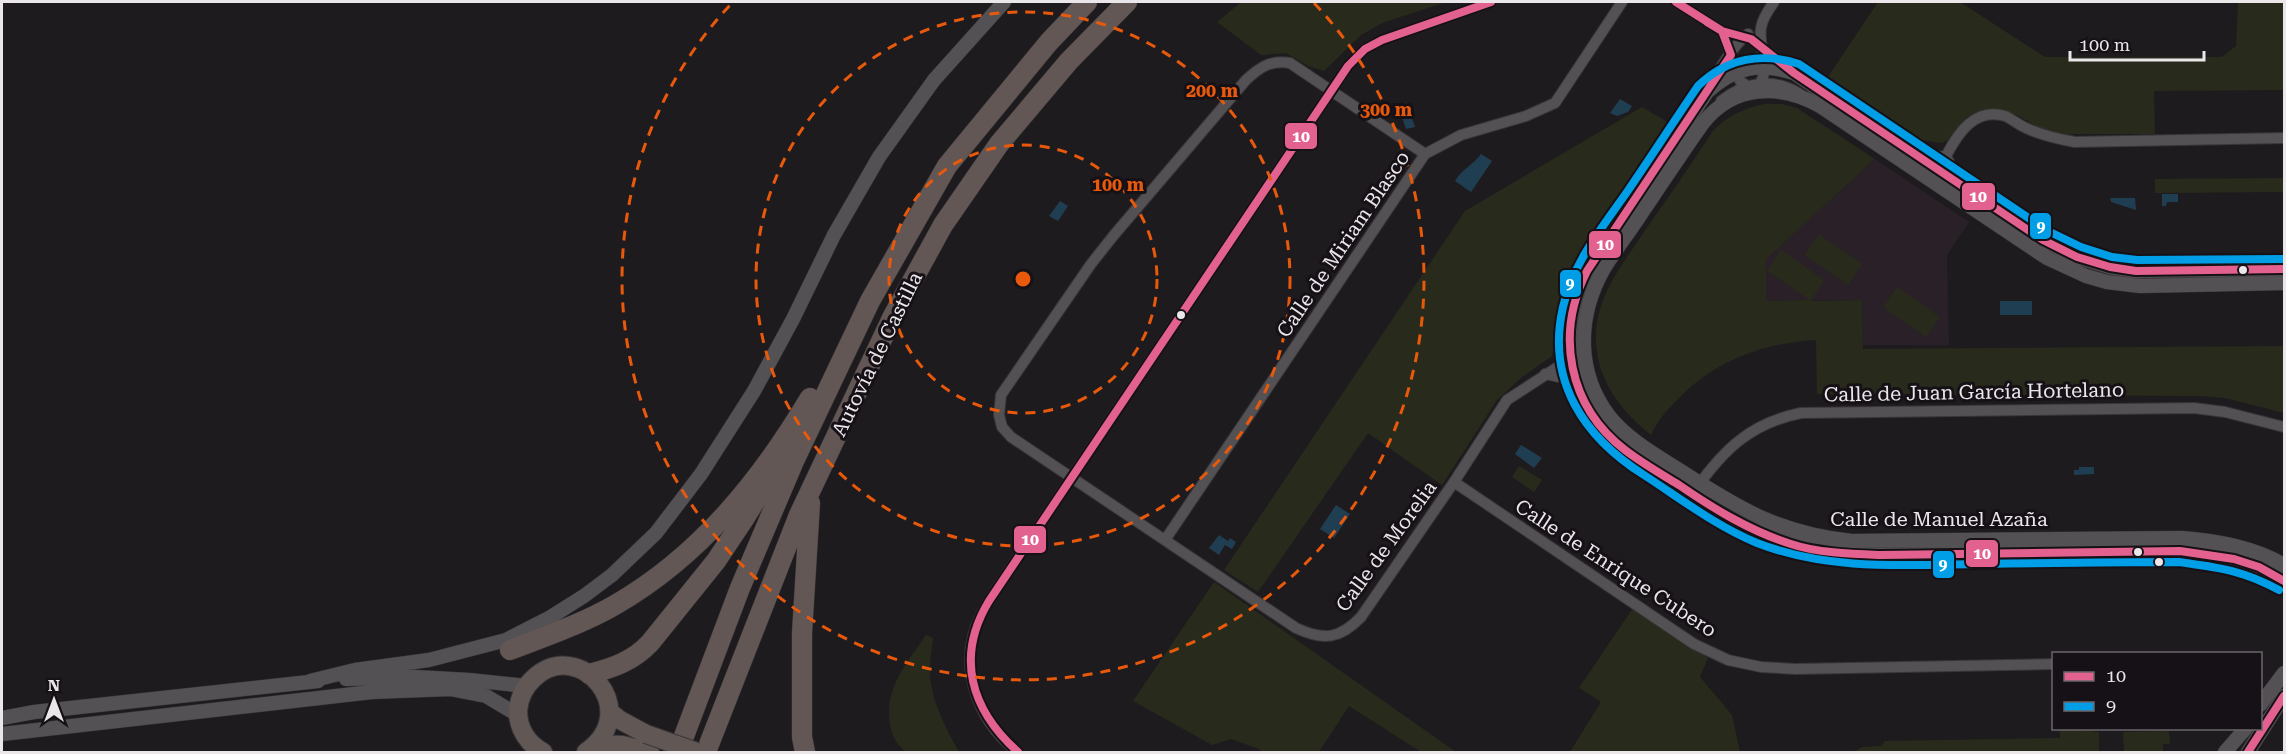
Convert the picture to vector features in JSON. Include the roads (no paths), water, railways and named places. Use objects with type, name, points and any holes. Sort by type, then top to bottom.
[{"type":"highway","name":"Autovía de Castilla","points":[[678,753],[740,588],[809,426],[870,301],[947,166],[1027,68],[1087,2]]},
{"type":"highway","name":"Autovía de Castilla","points":[[706,753],[799,515],[892,316],[943,225],[999,144],[1069,61],[1127,2]]},
{"type":"highway","points":[[589,674],[623,664],[641,652],[716,561],[800,427],[862,293],[907,217],[947,166]]},
{"type":"highway","points":[[510,650],[570,627],[615,604],[673,565],[719,524],[757,478],[790,432],[821,380]]},
{"type":"highway","points":[[805,753],[802,736],[802,633],[811,491]]},
{"type":"highway","points":[[543,753],[527,739],[521,728],[518,716],[519,705],[526,686],[542,672],[562,666],[576,668],[589,674],[600,684],[607,697],[610,712],[604,735],[591,748]]},
{"type":"highway","points":[[610,712],[646,746]]},
{"type":"highway","points":[[591,748],[622,745],[646,746],[697,753]]},
{"type":"street","points":[[310,681],[355,670],[429,660],[506,640],[549,618],[584,596],[612,575],[656,533],[701,474],[754,391],[793,319],[839,225],[879,157],[934,80],[1004,2]]},
{"type":"street","points":[[1018,753],[1003,741],[986,720],[978,703],[970,663],[973,636],[980,616],[998,586],[1348,66],[1365,49],[1382,40],[1491,2]]},
{"type":"street","name":"Calle de Miriam Blasco","points":[[1165,540],[1425,154],[1461,135],[1526,116],[1555,103],[1622,2]]},
{"type":"street","points":[[1677,2],[1722,32],[1751,39],[1794,74],[2043,240],[2077,257],[2110,267],[2159,272],[2284,269]]},
{"type":"street","points":[[1746,90],[1763,80],[1761,26],[1774,2]]},
{"type":"street","points":[[1744,37],[1761,26]]},
{"type":"street","points":[[1722,32],[1736,73],[1746,90]]},
{"type":"street","name":"Calle de Manuel Azaña","points":[[1744,37],[1734,45],[1731,55],[1707,92],[1587,271],[1572,310],[1570,359],[1587,406],[1603,429],[1626,450],[1696,489],[1752,515],[1791,530],[1822,538],[1880,541],[2182,538],[2231,544],[2284,565]]},
{"type":"street","name":"Calle de Morelia","points":[[1330,90],[1290,63],[1278,61],[1263,65],[1246,80],[1091,264],[1001,395],[999,415],[1002,427],[1011,437],[1296,628],[1311,635],[1332,636],[1342,633],[1361,617],[1508,400],[1583,348]]},
{"type":"street","points":[[1736,73],[1764,66],[1794,74]]},
{"type":"street","name":"Calle de Manuel Azaña","points":[[1707,92],[1719,81],[1736,73]]},
{"type":"street","points":[[1759,84],[1787,86],[2064,267],[2107,282],[2140,285],[2284,283]]},
{"type":"street","points":[[1330,90],[1425,154]]},
{"type":"street","points":[[1746,90],[1778,90],[1805,98]]},
{"type":"street","name":"Calle de Manuel Azaña","points":[[1746,90],[1710,113],[1604,270],[1587,307],[1583,348],[1587,374],[1594,392],[1610,417],[1633,438],[1696,489],[1725,516],[1792,545],[1822,551],[1881,555],[2180,551],[2234,559],[2259,567],[2284,580]]},
{"type":"street","points":[[1937,168],[1964,127],[1970,121],[1988,115],[2006,116],[2025,128],[2049,137],[2074,142],[2284,138]]},
{"type":"street","points":[[1894,156],[1905,157],[1937,168],[1949,162],[1946,156]]},
{"type":"street","points":[[1937,168],[1945,189]]},
{"type":"street","points":[[1545,374],[1564,378],[1578,386]]},
{"type":"street","name":"Calle de Juan García Hortelano","points":[[1696,489],[1721,457],[1748,433],[1766,423],[1801,413],[2194,408],[2225,412],[2284,427]]},
{"type":"street","name":"Calle de Enrique Cubero","points":[[1454,482],[1694,644],[1728,660],[1761,667],[1796,669],[2052,664]]},
{"type":"street","points":[[349,679],[434,666],[510,650]]},
{"type":"street","points":[[2275,710],[2262,700],[2284,673]]},
{"type":"street","points":[[2,718],[34,712],[310,681],[433,678],[526,686]]},
{"type":"street","points":[[2,734],[372,692],[450,689],[486,696],[518,716]]},
{"type":"street","points":[[2248,753],[2284,696]]},
{"type":"street","points":[[2225,753],[2245,730]]},
{"type":"water","points":[[1620,99],[1632,106],[1628,112],[1617,116],[1610,113]]},
{"type":"water","points":[[1407,103],[1415,127],[1406,129],[1398,105]]},
{"type":"water","points":[[1481,154],[1492,161],[1471,192],[1455,181]]},
{"type":"water","points":[[2162,194],[2178,194],[2178,202],[2167,202],[2166,206],[2162,206]]},
{"type":"water","points":[[2110,198],[2135,198],[2136,210],[2111,202]]},
{"type":"water","points":[[1060,201],[1068,206],[1058,221],[1049,216]]},
{"type":"water","points":[[2000,301],[2032,301],[2032,315],[2000,315]]},
{"type":"water","points":[[1521,445],[1542,458],[1534,468],[1515,454]]},
{"type":"water","points":[[2079,467],[2094,467],[2094,474],[2074,475],[2074,470],[2079,470]]},
{"type":"water","points":[[1336,505],[1350,514],[1334,538],[1320,529]]},
{"type":"water","points":[[1219,535],[1228,541],[1230,538],[1236,542],[1232,549],[1225,545],[1219,555],[1209,548]]}]
